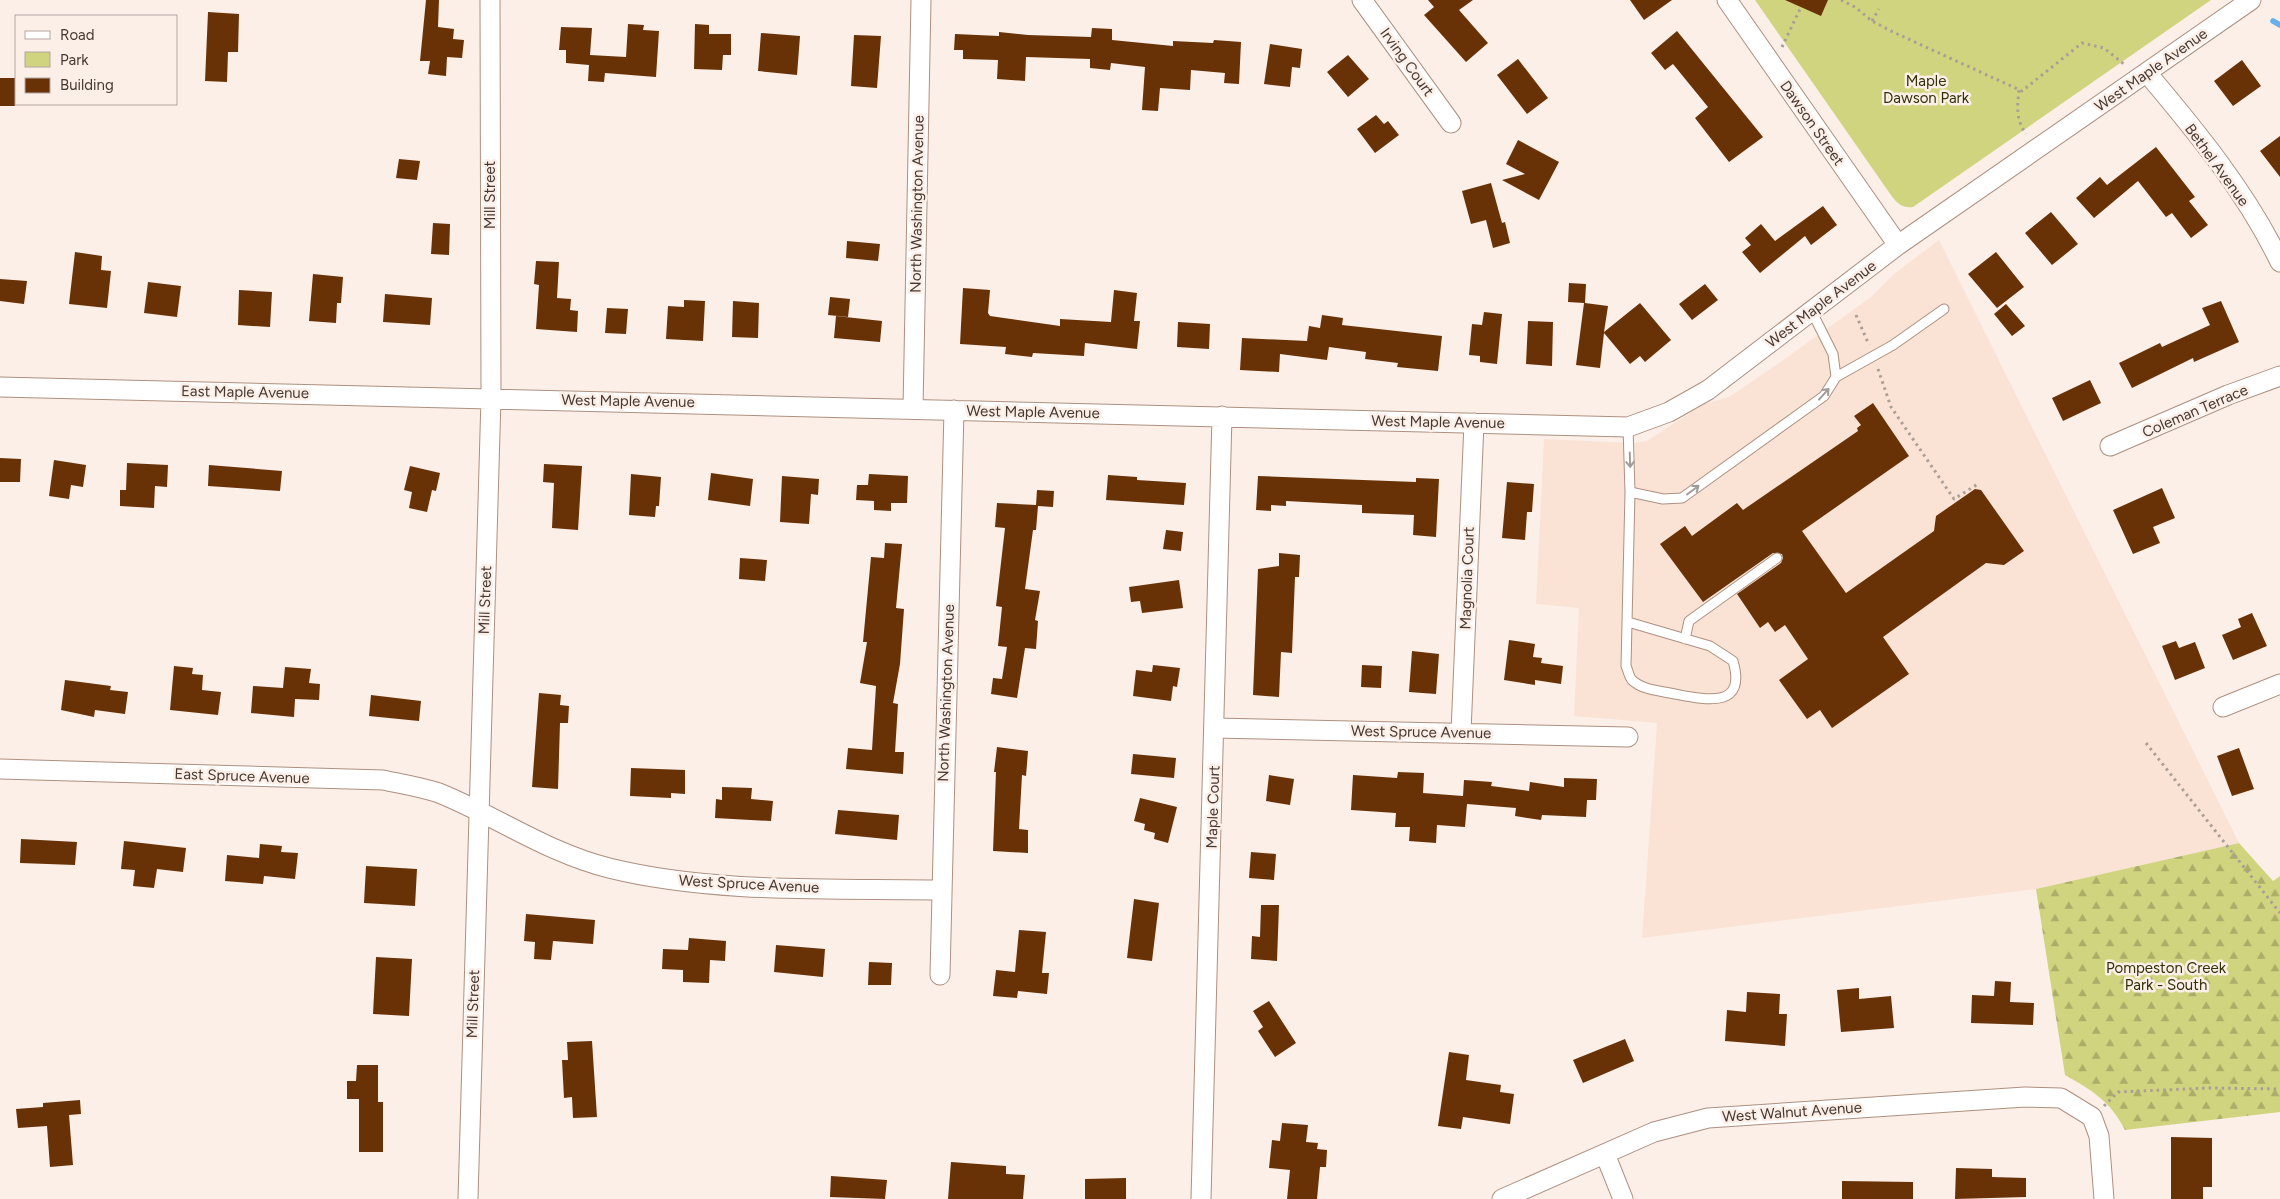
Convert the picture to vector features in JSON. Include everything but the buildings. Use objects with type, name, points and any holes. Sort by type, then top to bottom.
[{"type":"street","name":"Mill Street","points":[[468,1199],[491,398],[490,0]]},
{"type":"street","name":"North Washington Avenue","points":[[913,408],[921,0]]},
{"type":"street","name":"Irving Court","points":[[1362,0],[1451,123]]},
{"type":"street","name":"Dawson Street","points":[[1727,0],[1898,245]]},
{"type":"street","name":"West Maple Avenue","points":[[491,398],[1628,427],[1669,412],[1708,390],[1898,245],[2251,0]]},
{"type":"street","name":"Bethel Avenue","points":[[2147,73],[2214,158],[2264,232],[2280,262]]},
{"type":"street","name":"Coleman Terrace","points":[[2110,446],[2228,395],[2280,376]]},
{"type":"street","name":"East Maple Avenue","points":[[0,387],[491,398]]},
{"type":"street","name":"North Washington Avenue","points":[[940,975],[954,410]]},
{"type":"street","name":"Maple Court","points":[[1201,1199],[1222,416]]},
{"type":"street","name":"Magnolia Court","points":[[1461,732],[1474,423]]},
{"type":"street","points":[[2223,707],[2280,684]]},
{"type":"street","name":"West Spruce Avenue","points":[[1215,728],[1628,737]]},
{"type":"street","name":"East Spruce Avenue","points":[[0,769],[383,780],[438,793],[479,813]]},
{"type":"street","name":"West Spruce Avenue","points":[[479,813],[553,848],[607,868],[665,880],[724,885],[941,890]]},
{"type":"street","name":"West Walnut Avenue","points":[[1502,1199],[1654,1132],[1708,1118],[2025,1097],[2062,1098],[2092,1117]]},
{"type":"street","points":[[2092,1117],[2099,1136],[2104,1199]]},
{"type":"street","points":[[1605,1154],[1623,1199]]},
{"type":"lane","points":[[1630,492],[1663,499],[1682,498],[1824,396],[1836,378],[1893,345],[1944,309]]},
{"type":"lane","points":[[1812,312],[1833,354],[1836,378]]},
{"type":"lane","points":[[1628,427],[1630,492],[1626,666],[1630,679],[1642,687],[1708,700],[1724,698],[1734,688],[1738,676],[1733,660],[1710,646],[1628,622]]},
{"type":"lane","points":[[1685,638],[1689,621],[1777,558]]},
{"type":"path","points":[[1841,0],[1855,7],[1872,21],[2022,91],[2082,42],[2104,48],[2125,65]]},
{"type":"path","points":[[1784,46],[1801,7]]},
{"type":"path","points":[[1872,21],[1879,9]]},
{"type":"path","points":[[2019,90],[2017,110],[2020,127],[2026,134]]},
{"type":"path","points":[[1856,315],[1869,345]]},
{"type":"path","points":[[1878,369],[1891,407],[1954,499],[1978,484]]},
{"type":"path","points":[[2146,743],[2280,913]]},
{"type":"path","points":[[2092,1117],[2118,1092],[2210,1088],[2280,1090]]},
{"type":"shaded area","points":[[1939,240],[2239,843],[2036,889],[1642,938],[1657,723],[1574,716],[1579,608],[1536,604],[1544,439],[1633,443],[1647,441],[1704,404],[1729,397],[1779,363],[1871,297],[1894,274]]},
{"type":"green space","name":"Maple Dawson Park","points":[[1755,0],[2211,0],[1913,207],[1908,207],[1900,205],[1892,196]]},
{"type":"green space","name":"Pompeston Creek Park - South","points":[[2239,843],[2273,881],[2280,876],[2280,1112],[2125,1130],[2107,1104],[2084,1086],[2065,1075],[2036,889]]},
{"type":"waterway","points":[[2273,21],[2280,25]]}]
